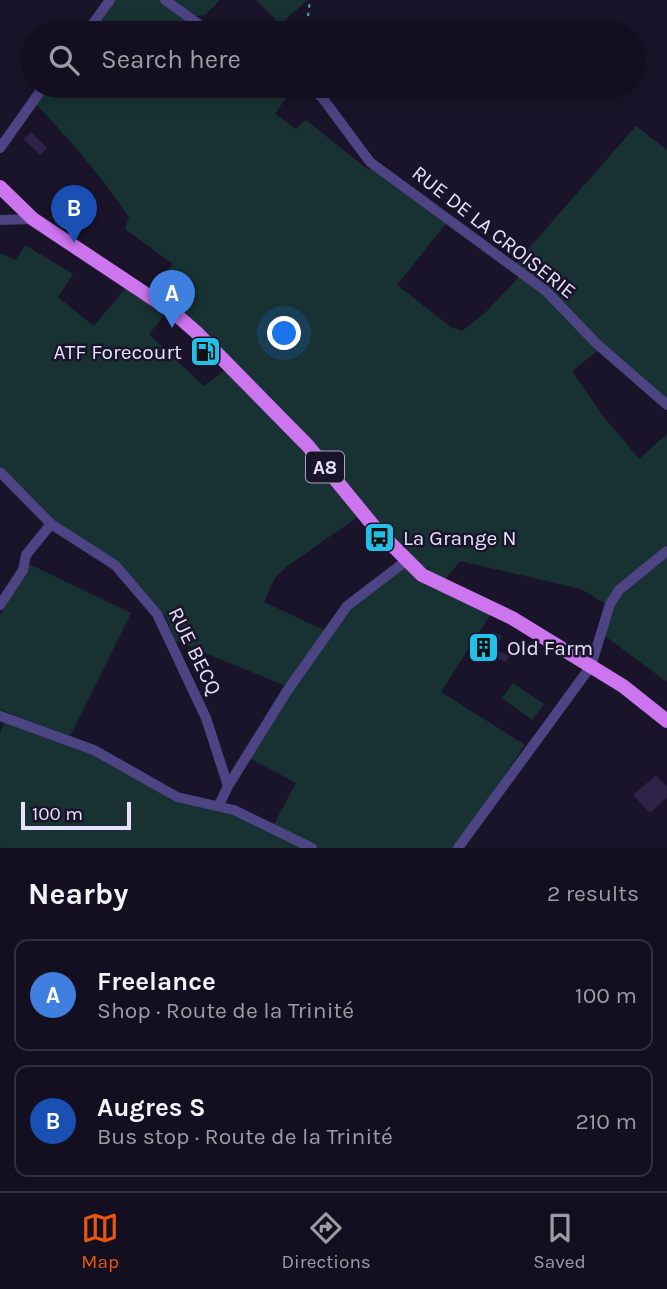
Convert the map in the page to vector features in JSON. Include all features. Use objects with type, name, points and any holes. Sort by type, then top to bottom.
[{"type":"main road","name":"A8","points":[[0,187],[33,219],[173,312],[196,331],[308,446],[406,561],[441,586],[488,605],[591,666],[623,686],[667,721]]},
{"type":"street","points":[[95,21],[110,0]]},
{"type":"street","points":[[165,0],[194,21]]},
{"type":"street","points":[[0,148],[35,98]]},
{"type":"street","name":"RUE DE LA CROISERIE","points":[[322,98],[370,163],[546,291],[597,344],[667,405]]},
{"type":"street","points":[[0,220],[33,219]]},
{"type":"street","name":"RUE BECQ","points":[[0,472],[51,524],[115,565],[157,614],[206,718],[228,786]]},
{"type":"street","points":[[0,605],[23,570],[26,555],[51,524]]},
{"type":"street","points":[[458,848],[591,666],[610,604],[619,590],[667,551]]},
{"type":"street","points":[[219,805],[287,691],[347,606],[406,561]]},
{"type":"street","points":[[0,716],[94,750],[177,797],[219,805],[312,848]]},
{"type":"path","points":[[307,21],[310,0]]},
{"type":"green space","points":[[115,0],[159,0],[189,21],[98,21]]},
{"type":"green space","points":[[168,0],[220,0],[205,15],[190,17]]},
{"type":"green space","points":[[256,0],[308,0],[284,21],[277,21]]},
{"type":"green space","points":[[39,98],[286,98],[275,114],[296,129],[306,120],[367,169],[372,169],[448,221],[397,285],[451,327],[462,331],[487,311],[520,276],[544,292],[600,349],[572,371],[603,416],[639,459],[667,434],[667,546],[607,605],[581,589],[460,561],[444,581],[411,558],[150,290],[173,264],[125,229],[129,217],[84,158],[35,103]]},
{"type":"green space","points":[[636,126],[667,150],[667,400],[515,264]]},
{"type":"green space","points":[[25,245],[73,274],[58,297],[94,326],[128,285],[167,312],[149,334],[204,386],[229,367],[359,516],[285,568],[275,578],[264,602],[326,631],[286,686],[175,641],[166,617],[119,563],[52,519],[0,466],[0,253],[16,260]]},
{"type":"green space","points":[[667,554],[667,682],[605,636],[618,597]]},
{"type":"green space","points":[[29,564],[131,613],[70,736],[0,710],[0,615]]},
{"type":"green space","points":[[404,566],[432,588],[492,612],[441,692],[525,745],[455,848],[319,848],[273,826],[296,783],[249,758],[292,689],[349,609]]},
{"type":"green space","points":[[513,683],[544,704],[532,720],[502,698]]},
{"type":"green space","points":[[5,721],[119,764],[171,800],[227,811],[306,848],[0,847],[0,734]]},
{"type":"building","points":[[31,132],[47,148],[40,155],[24,139]]},
{"type":"building","name":"Old Farm","points":[[494,632],[502,636],[495,649],[509,656],[506,662],[471,649],[475,641],[487,647]]},
{"type":"building","points":[[656,775],[667,787],[667,797],[650,813],[633,795]]},
{"type":"place","name":"Augres S","points":[[74,243]]},
{"type":"place","name":"Freelance","points":[[172,328]]},
{"type":"place","name":"ATF Forecourt","points":[[205,352]]},
{"type":"place","name":"La Grange N","points":[[380,538]]},
{"type":"place","name":"Old Farm","points":[[484,648]]}]
